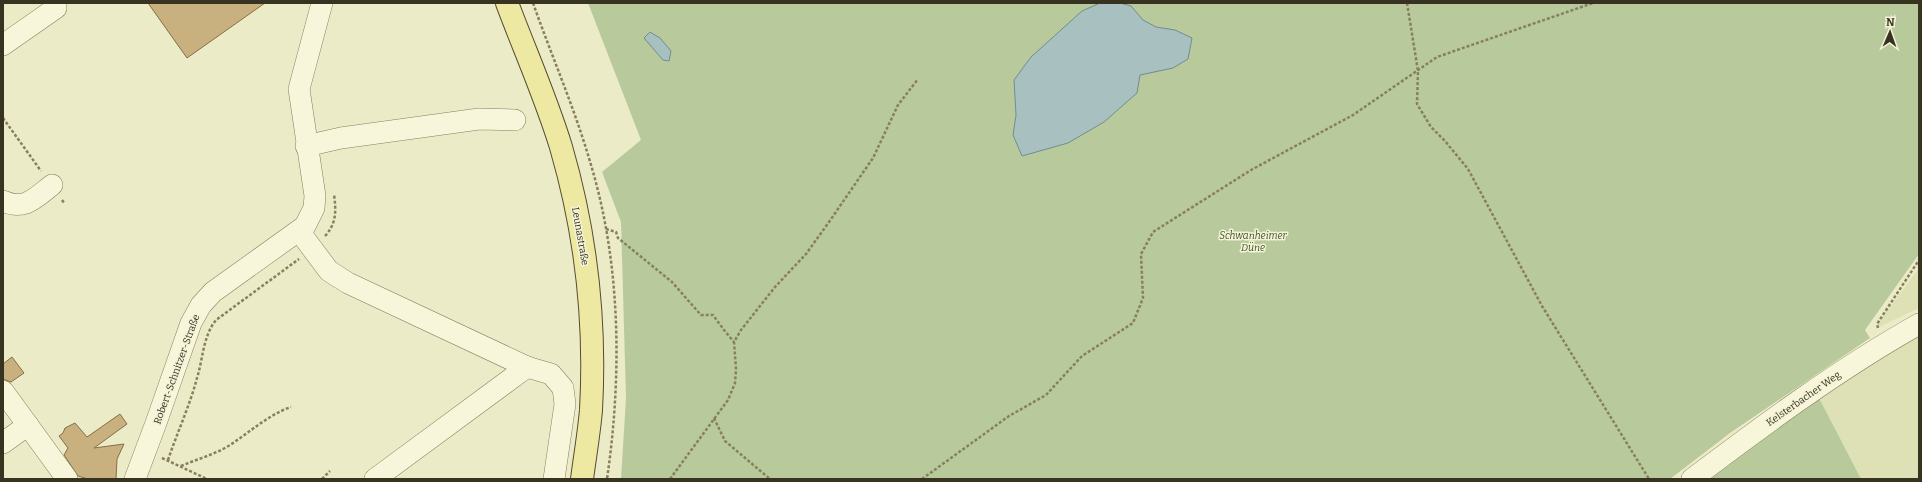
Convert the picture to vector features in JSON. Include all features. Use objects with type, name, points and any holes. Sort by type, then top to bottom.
[{"type":"main road","name":"Leunastraße","points":[[507,3],[561,146],[581,232],[589,286],[592,345],[591,412],[582,479]]},
{"type":"street","name":"Robert-Schnitzer-Straße","points":[[134,479],[154,430],[191,323],[200,305],[213,292],[305,226],[314,208],[315,196],[306,146],[299,89],[322,3]]},
{"type":"street","points":[[3,45],[56,8]]},
{"type":"street","points":[[306,146],[341,138],[479,119],[515,120]]},
{"type":"street","points":[[3,201],[11,205],[20,206],[28,204],[52,186]]},
{"type":"street","points":[[299,231],[329,271],[348,283],[527,367],[551,374],[563,388],[565,404],[554,479]]},
{"type":"street","name":"Kelsterbacher Weg","points":[[1692,479],[1770,421],[1884,343],[1919,324]]},
{"type":"street","points":[[375,479],[527,367]]},
{"type":"street","points":[[3,391],[67,479]]},
{"type":"street","points":[[3,443],[28,425]]},
{"type":"path","points":[[1407,3],[1418,71],[1417,104],[1431,127],[1445,141],[1468,169],[1542,306],[1649,479]]},
{"type":"path","points":[[922,479],[1009,416],[1046,395],[1082,356],[1133,323],[1143,298],[1142,254],[1153,232],[1251,170],[1353,114],[1418,71],[1437,56],[1593,3]]},
{"type":"path","points":[[734,342],[741,330],[776,287],[806,254],[833,216],[873,158],[898,105],[918,79]]},
{"type":"path","points":[[3,118],[65,204]]},
{"type":"path","points":[[207,479],[168,460],[197,378],[208,334],[216,320],[312,249],[327,235],[333,226],[336,207],[334,191]]},
{"type":"path","points":[[606,229],[616,232],[618,238],[672,282],[701,315],[713,315],[734,342],[736,369],[734,383],[728,400],[670,479]]},
{"type":"path","points":[[1884,343],[1877,324],[1919,260]]},
{"type":"path","points":[[181,466],[212,455],[246,434],[276,412],[290,407]]},
{"type":"path","points":[[714,418],[725,441],[770,479]]},
{"type":"path","points":[[322,479],[330,471]]},
{"type":"green space","name":"Schwanheimer Düne","points":[[588,3],[1919,3],[1919,254],[1865,330],[1870,338],[1730,433],[1670,479],[621,479],[626,398],[621,222],[602,172],[641,140]]},
{"type":"green space","points":[[1919,268],[1919,308],[1879,327],[1878,323]]},
{"type":"green space","points":[[1919,330],[1919,479],[1861,479],[1817,394]]},
{"type":"green space","points":[[1817,394],[1861,479],[1710,479]]},
{"type":"water","points":[[1100,3],[1120,3],[1131,6],[1143,20],[1156,27],[1175,30],[1192,38],[1188,59],[1173,68],[1140,75],[1137,93],[1104,122],[1068,143],[1022,156],[1013,135],[1016,115],[1014,80],[1031,57],[1082,11]]},
{"type":"water","points":[[650,32],[660,38],[671,51],[669,61],[663,60],[644,38]]},
{"type":"building","points":[[148,3],[265,3],[187,58]]},
{"type":"building","points":[[12,357],[24,373],[11,382],[3,379],[3,364]]},
{"type":"building","points":[[120,414],[127,424],[94,448],[124,444],[117,459],[116,479],[88,479],[78,476],[64,455],[68,448],[59,436],[63,433],[65,428],[75,423],[87,437]]}]
